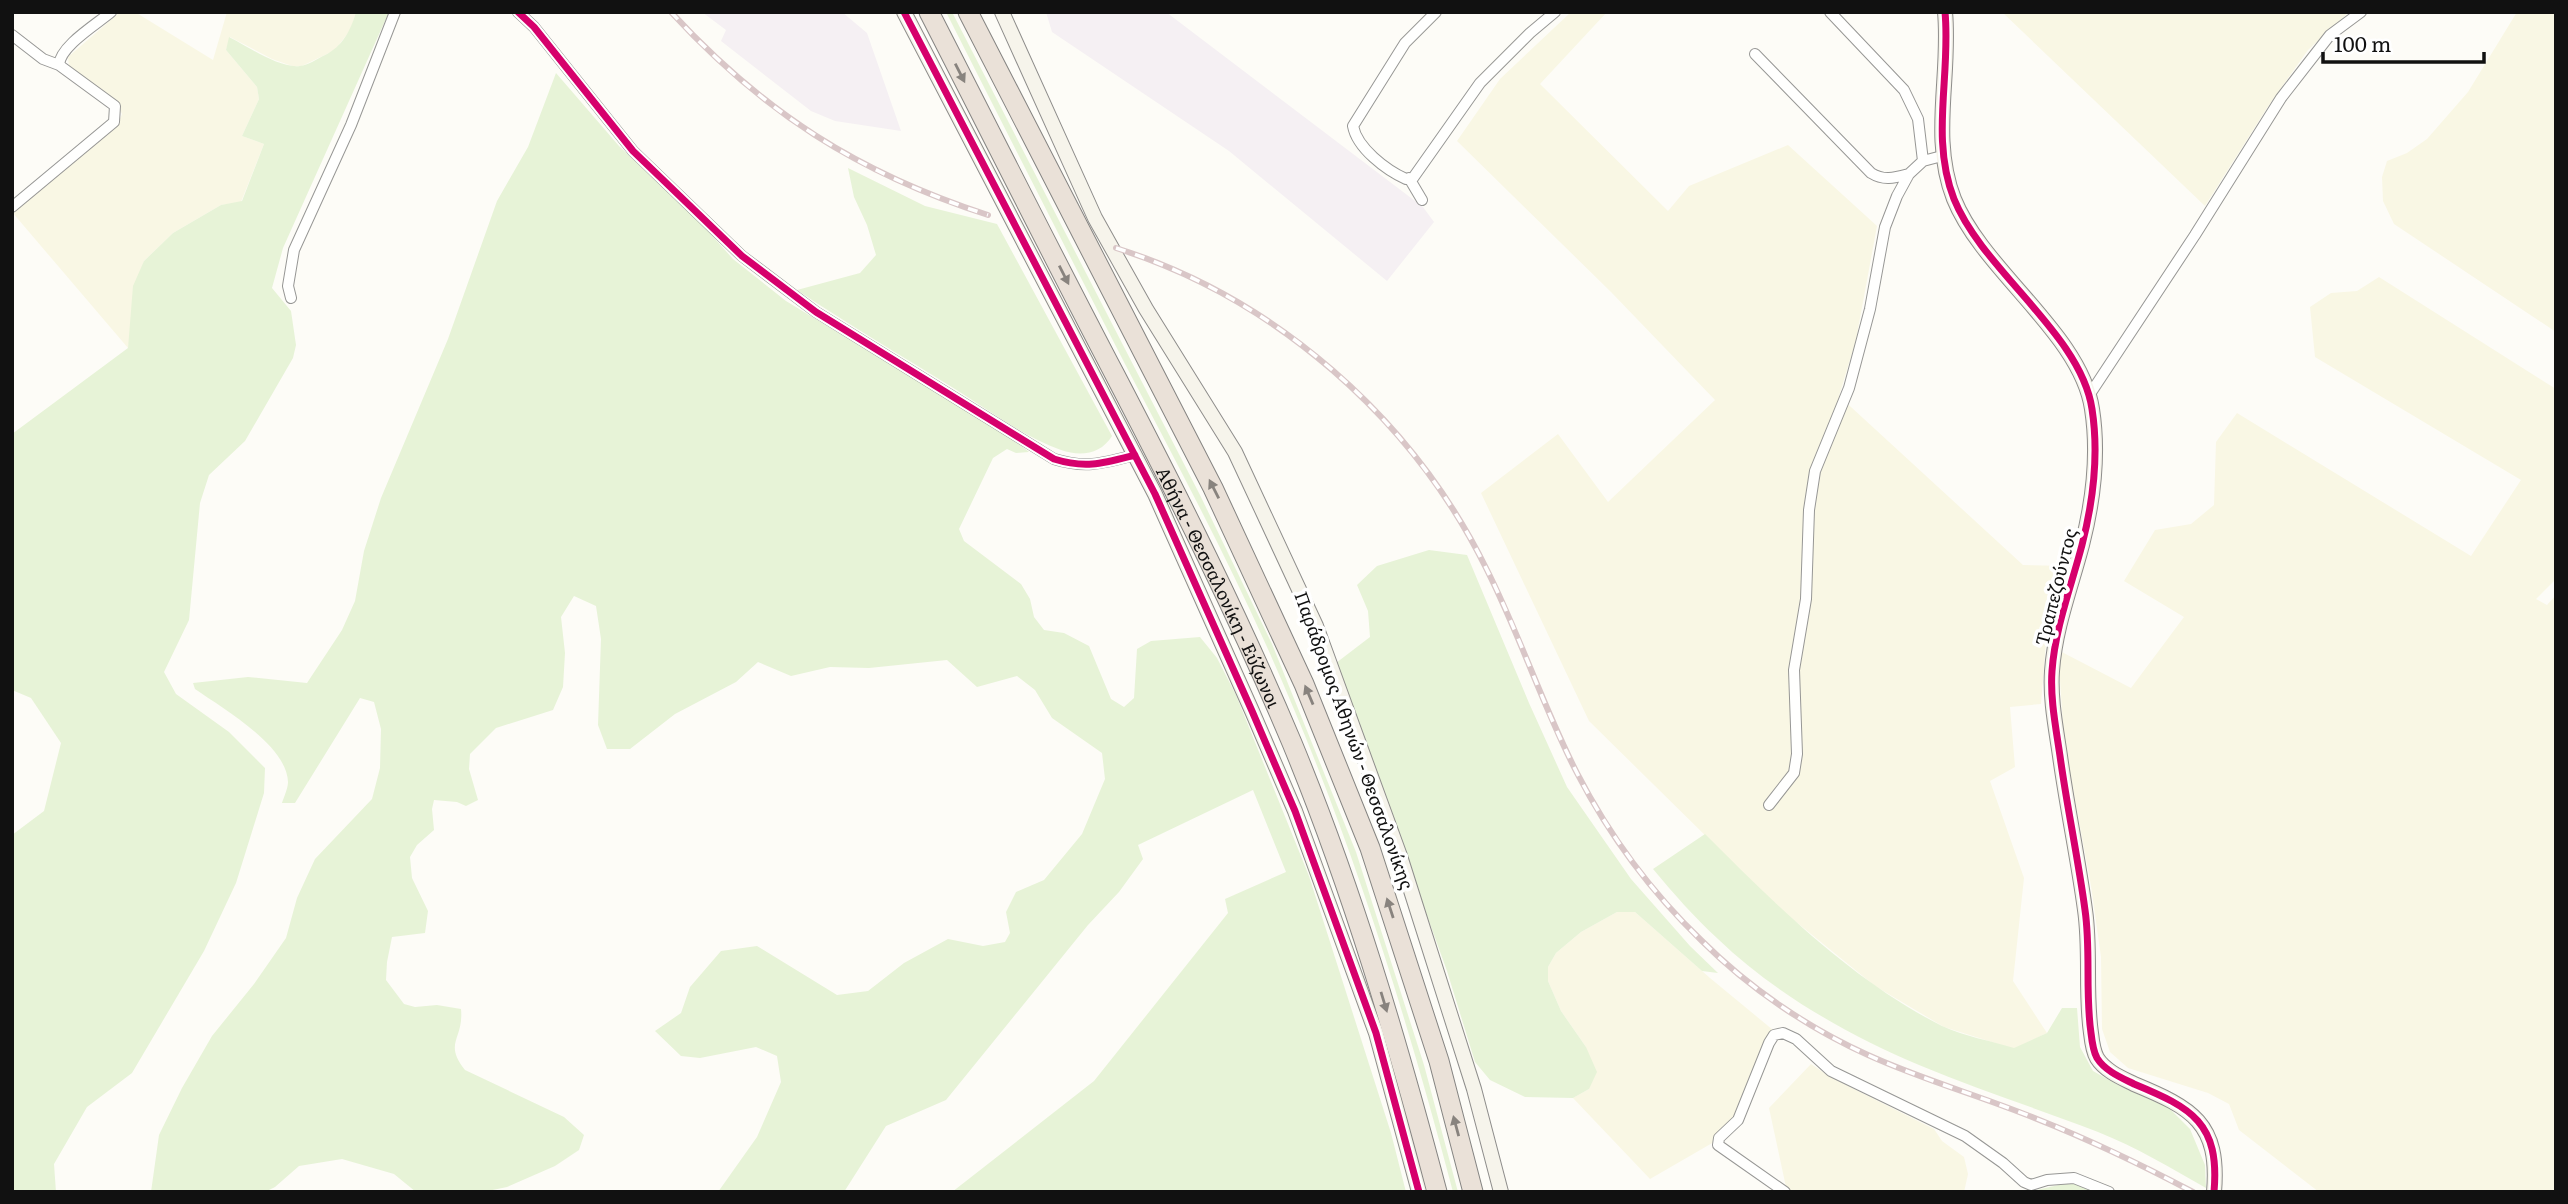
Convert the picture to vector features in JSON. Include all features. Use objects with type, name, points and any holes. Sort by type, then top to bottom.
[{"type":"highway","name":"Αθήνα - Θεσσαλονίκη - Εύζωνοι","points":[[929,12],[1183,505],[1254,654],[1338,861],[1405,1071],[1437,1192]]},
{"type":"highway","name":"Αθήνα - Θεσσαλονίκη - Εύζωνοι","points":[[968,12],[1213,488],[1310,696],[1370,848],[1390,907],[1438,1061],[1473,1192]]},
{"type":"main road","points":[[904,12],[1135,455],[1197,586],[1295,811],[1376,1033],[1419,1192]]},
{"type":"main road","name":"Παράδρομος Αθηνών - Θεσσαλονίκης","points":[[1002,12],[1095,219],[1146,309],[1235,452],[1316,626],[1404,869],[1474,1089],[1501,1192]]},
{"type":"main road","name":"Τραπεζούντος","points":[[1945,12],[1947,34],[1941,129],[1942,156],[1954,199],[1964,219],[2064,346],[2090,394],[2095,435],[2091,499],[2083,542],[2058,632],[2052,684],[2068,812],[2085,911],[2088,1015],[2092,1045],[2096,1057],[2108,1069],[2184,1107],[2200,1121],[2212,1152],[2216,1173],[2214,1192]]},
{"type":"street","points":[[59,65],[60,57],[66,49],[111,12]]},
{"type":"street","points":[[291,298],[288,286],[293,250],[351,125],[395,12]]},
{"type":"street","points":[[518,12],[534,27],[633,151],[742,256],[816,312],[1054,459],[1075,466],[1101,464],[1135,455]]},
{"type":"street","points":[[1436,12],[1405,43],[1353,126],[1355,137],[1361,146],[1401,177],[1413,177],[1480,83],[1555,12]]},
{"type":"street","points":[[1829,12],[1904,90],[1917,119],[1923,161]]},
{"type":"street","points":[[2090,394],[2287,89],[2330,35],[2361,12]]},
{"type":"street","points":[[12,35],[43,60],[59,65],[114,106],[114,122],[12,207]]},
{"type":"street","points":[[1755,54],[1871,173],[1888,179],[1909,174]]},
{"type":"street","points":[[1769,805],[1794,773],[1797,754],[1794,670],[1809,573],[1809,510],[1815,471],[1849,388],[1870,309],[1885,228],[1909,174],[1923,161],[1942,156]]},
{"type":"street","points":[[1409,178],[1422,200]]},
{"type":"street","points":[[1785,1192],[1718,1145],[1719,1138],[1738,1120],[1769,1043],[1774,1035],[1783,1033],[1796,1039],[1831,1072],[1965,1136],[2024,1182],[2031,1185],[2074,1178],[2109,1192]]},
{"type":"shaded area","points":[[120,12],[135,12],[213,60],[227,12],[356,12],[351,29],[335,50],[302,66],[292,66],[272,59],[230,37],[226,50],[257,87],[259,99],[242,136],[264,144],[241,202],[221,205],[173,233],[144,261],[128,348],[12,212],[117,126],[122,114],[115,100],[69,66],[68,57]]},
{"type":"shaded area","points":[[702,12],[842,12],[867,33],[901,131],[835,121],[811,111],[721,41],[726,30]]},
{"type":"shaded area","points":[[1046,12],[1166,12],[1423,207],[1434,222],[1387,281],[1229,151],[1052,32]]},
{"type":"shaded area","points":[[1571,12],[1607,12],[1540,84],[1668,211],[1689,186],[1788,145],[1877,226],[1856,340],[1839,396],[2023,565],[2067,566],[2047,630],[2041,704],[2010,707],[2015,767],[1990,781],[2024,878],[2013,981],[2047,1033],[2014,1049],[1944,1027],[1875,986],[1779,908],[1589,721],[1481,493],[1558,434],[1608,502],[1715,400],[1611,292],[1457,141],[1500,79]]},
{"type":"shaded area","points":[[2002,12],[2349,12],[2308,50],[2267,108],[2205,206]]},
{"type":"shaded area","points":[[2517,12],[2556,12],[2556,332],[2394,224],[2383,201],[2382,177],[2387,161],[2407,153],[2427,139],[2468,92]]},
{"type":"shaded area","points":[[2379,277],[2556,389],[2556,579],[2536,599],[2547,605],[2556,595],[2556,1192],[2319,1192],[2239,1130],[2229,1104],[2208,1093],[2128,1068],[2110,1052],[2102,1029],[2101,957],[2091,886],[2064,741],[2058,650],[2131,688],[2184,617],[2124,581],[2155,530],[2191,524],[2214,505],[2216,442],[2237,413],[2471,556],[2521,480],[2315,357],[2310,307],[2331,293],[2357,291]]},
{"type":"shaded area","points":[[1617,912],[1635,912],[1773,1030],[1736,1118],[1714,1142],[1650,1179],[1573,1098],[1589,1089],[1586,1047],[1561,1011],[1548,981],[1548,967],[1556,953],[1581,932]]},
{"type":"shaded area","points":[[1811,1064],[1832,1078],[1934,1129],[1942,1141],[1964,1157],[1968,1174],[1964,1192],[1793,1192],[1786,1187],[1769,1108]]},
{"type":"green space","points":[[356,12],[389,12],[283,248],[272,288],[291,311],[296,345],[293,358],[245,441],[209,475],[200,503],[189,620],[164,672],[176,694],[229,732],[265,768],[264,793],[236,883],[204,951],[132,1073],[87,1107],[54,1164],[56,1192],[12,1192],[12,835],[44,811],[61,743],[31,698],[12,690],[12,434],[128,348],[133,286],[144,261],[173,233],[221,205],[242,201],[264,144],[242,136],[259,99],[257,87],[226,50],[229,37],[273,61],[292,66],[303,65],[325,55],[341,43]]},
{"type":"green space","points":[[946,12],[952,12],[1200,495],[1272,644],[1356,852],[1424,1065],[1458,1192],[1453,1192],[1371,915],[1348,847],[1296,713],[1216,540]]},
{"type":"green space","points":[[556,73],[619,146],[700,222],[733,259],[786,301],[1010,437],[1029,452],[1016,453],[1007,449],[993,458],[959,529],[964,541],[1021,584],[1030,599],[1034,617],[1044,630],[1064,633],[1089,646],[1111,699],[1124,707],[1134,698],[1137,649],[1151,641],[1200,637],[1217,658],[1236,695],[1309,876],[1391,1133],[1406,1192],[952,1192],[1094,1081],[1228,913],[1225,899],[1286,872],[1253,790],[1138,845],[1143,859],[1119,892],[1088,925],[946,1100],[886,1126],[844,1192],[718,1192],[757,1137],[781,1082],[777,1056],[756,1047],[700,1058],[681,1056],[655,1031],[681,1013],[690,987],[721,951],[757,946],[837,995],[868,991],[904,963],[948,939],[983,946],[1005,942],[1010,933],[1006,912],[1016,892],[1044,880],[1082,834],[1105,779],[1102,753],[1052,718],[1035,690],[1017,676],[977,687],[947,660],[869,668],[830,667],[791,676],[758,662],[736,682],[675,714],[630,749],[607,749],[598,725],[601,639],[596,606],[574,596],[561,617],[565,653],[563,687],[553,710],[496,728],[470,754],[469,769],[478,800],[466,806],[457,802],[434,800],[434,830],[417,845],[410,857],[412,878],[428,911],[425,933],[392,937],[386,980],[404,1004],[461,1009],[455,1047],[465,1070],[564,1117],[584,1135],[579,1150],[555,1166],[507,1187],[483,1192],[416,1192],[394,1174],[342,1159],[299,1166],[275,1187],[265,1192],[151,1192],[159,1135],[182,1088],[212,1036],[254,984],[286,938],[297,898],[315,859],[372,799],[380,768],[381,729],[374,702],[360,698],[295,803],[282,803],[288,782],[285,768],[277,755],[251,729],[195,689],[193,683],[248,677],[307,683],[342,630],[355,601],[364,551],[381,498],[448,339],[497,201],[528,147]]},
{"type":"green space","points":[[848,168],[925,206],[997,224],[1112,436],[1102,447],[1090,452],[1076,453],[1061,450],[1033,438],[797,290],[860,273],[876,255],[867,225],[854,197]]},
{"type":"green space","points":[[1429,550],[1467,555],[1567,787],[1631,879],[1690,946],[1718,973],[1702,971],[1635,912],[1617,912],[1581,932],[1556,953],[1548,967],[1548,981],[1561,1011],[1586,1047],[1597,1072],[1589,1089],[1573,1098],[1525,1097],[1490,1080],[1475,1062],[1447,971],[1336,663],[1370,637],[1368,611],[1357,585],[1377,566]]},
{"type":"green space","points":[[1705,834],[1787,914],[1846,964],[1877,987],[1942,1026],[2014,1048],[2047,1033],[2062,1008],[2077,1008],[2080,1047],[2093,1071],[2169,1108],[2190,1129],[2205,1165],[2206,1188],[2112,1138],[1892,1053],[1787,995],[1718,939],[1653,869]]},
{"type":"green space","points":[[2072,1182],[2096,1192],[2028,1192]]},
{"type":"railway","points":[[671,12],[741,80],[815,135],[897,180],[988,215]]},
{"type":"railway","points":[[1116,248],[1175,270],[1230,298],[1283,332],[1333,370],[1378,414],[1419,462],[1455,513],[1486,568],[1565,748],[1617,841],[1684,923],[1739,975],[1780,1006],[1868,1055],[2057,1127],[2193,1192]]},
{"type":"cycle path","points":[[518,12],[534,27],[633,151],[742,256],[816,312],[1054,459],[1086,464],[1135,455]]},
{"type":"cycle path","points":[[904,12],[1155,494],[1252,711],[1295,811],[1376,1033],[1419,1192]]},
{"type":"cycle path","points":[[1945,12],[1943,153],[1954,199],[1986,252],[2070,355],[2084,381],[2092,409],[2095,443],[2092,495],[2082,545],[2056,639],[2052,682],[2055,724],[2085,910],[2088,1002],[2093,1046],[2100,1063],[2109,1070],[2172,1101],[2198,1121],[2207,1134],[2212,1149],[2214,1192]]}]
